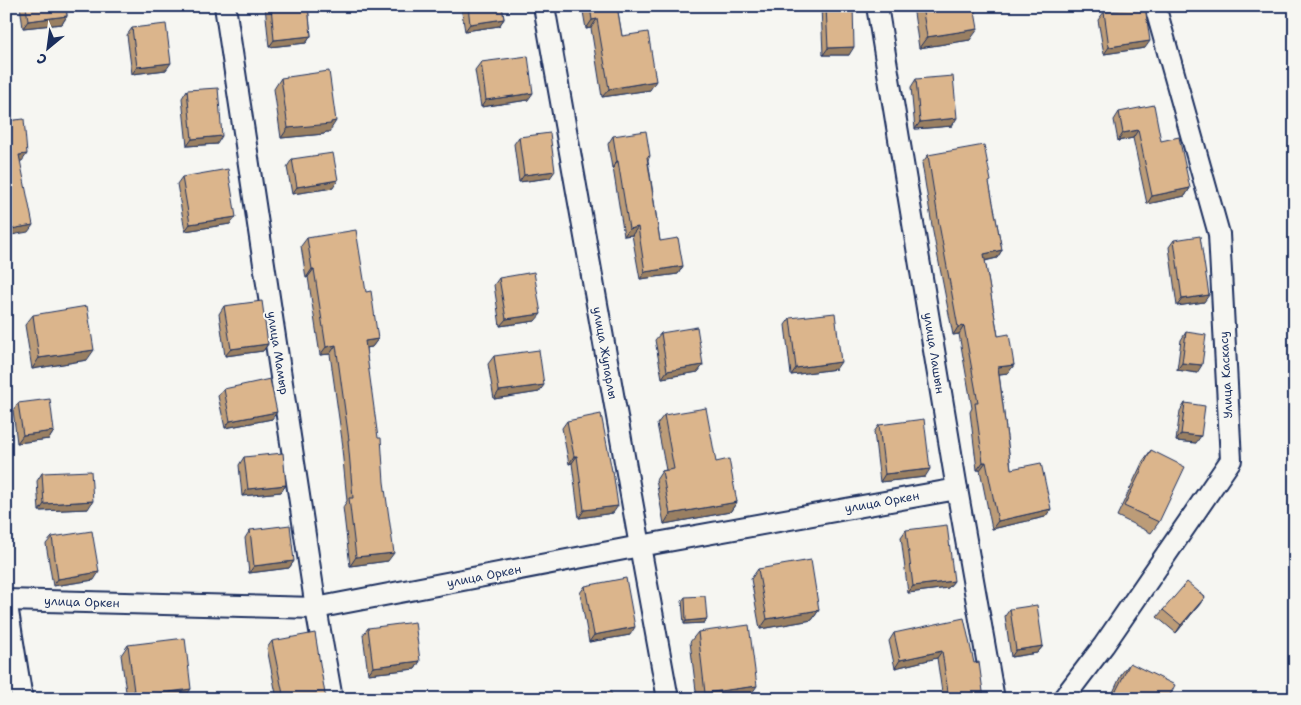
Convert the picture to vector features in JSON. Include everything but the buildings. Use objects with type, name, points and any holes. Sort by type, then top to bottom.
[{"type":"street","name":"улица Мамыр","points":[[225,6],[316,608],[332,699]]},
{"type":"street","name":"улица Жупарлы","points":[[544,6],[668,699]]},
{"type":"street","name":"улица Лашын","points":[[877,6],[994,699]]},
{"type":"street","name":"Улица Каскасу","points":[[1063,699],[1104,645],[1231,460],[1219,234],[1156,13],[1157,6]]},
{"type":"street","name":"улица Оркен","points":[[6,600],[316,608],[957,488]]},
{"type":"street","points":[[6,600],[22,699]]}]
